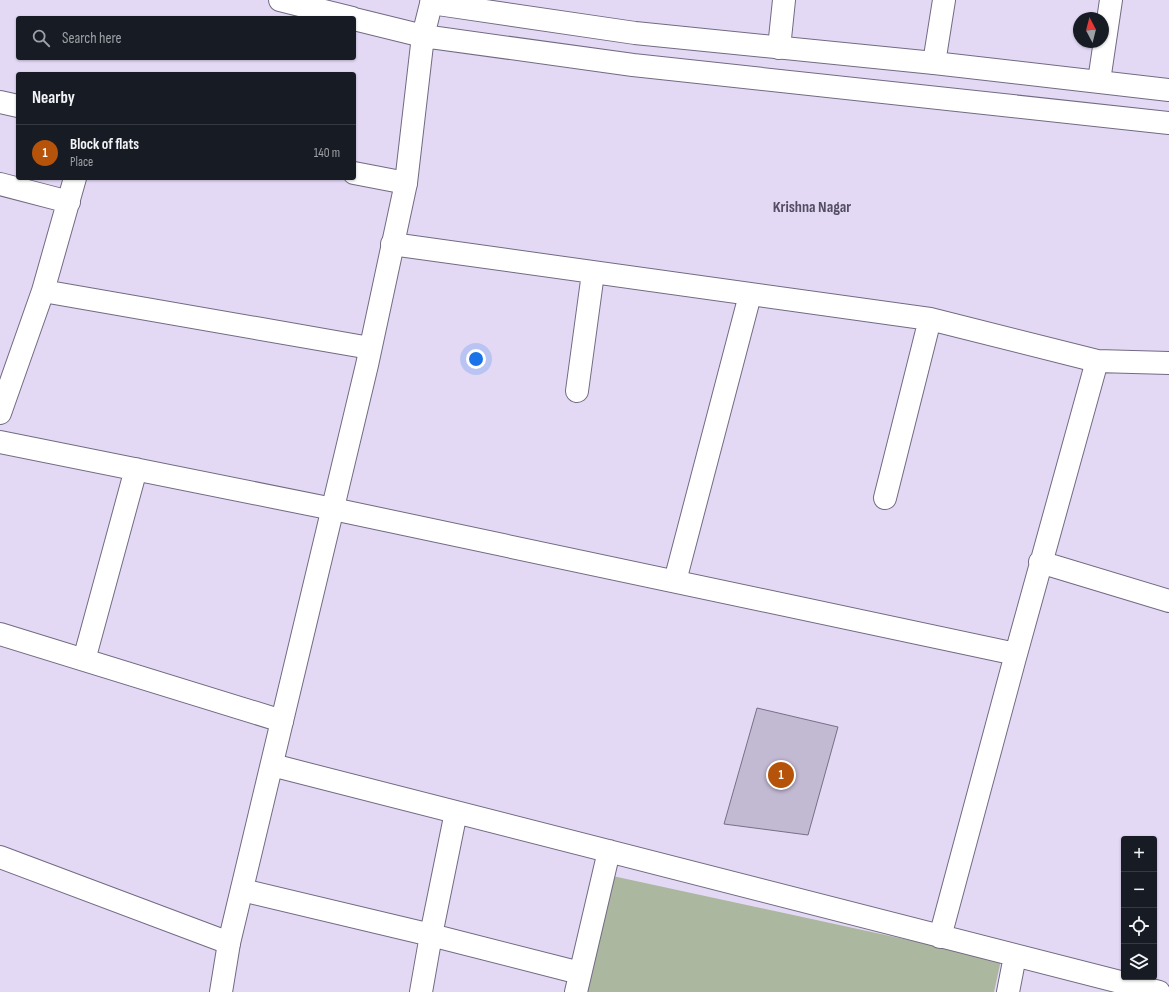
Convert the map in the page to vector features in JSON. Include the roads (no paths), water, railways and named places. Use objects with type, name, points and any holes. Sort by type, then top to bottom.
[{"type":"street","points":[[280,0],[345,16]]},
{"type":"street","points":[[779,48],[784,0]]},
{"type":"street","points":[[934,63],[944,0]]},
{"type":"street","points":[[1099,81],[1112,0]]},
{"type":"street","points":[[221,992],[229,943],[367,365],[406,183],[423,36],[431,1],[635,33],[934,63],[1169,90]]},
{"type":"street","points":[[356,19],[423,36],[633,65],[1169,123]]},
{"type":"street","points":[[0,102],[16,106]]},
{"type":"street","points":[[356,173],[406,183]]},
{"type":"street","points":[[0,413],[43,291],[74,180]]},
{"type":"street","points":[[0,184],[69,202]]},
{"type":"street","points":[[392,244],[930,319],[1097,361],[1169,363]]},
{"type":"street","points":[[577,392],[593,273]]},
{"type":"street","points":[[43,291],[370,348]]},
{"type":"street","points":[[675,582],[750,295]]},
{"type":"street","points":[[885,498],[930,319]]},
{"type":"street","points":[[940,937],[1040,562],[1097,361]]},
{"type":"street","points":[[0,442],[333,509],[1016,654]]},
{"type":"street","points":[[84,660],[136,469]]},
{"type":"street","points":[[1040,562],[1169,601]]},
{"type":"street","points":[[0,634],[282,721]]},
{"type":"street","points":[[272,765],[1159,992]]},
{"type":"street","points":[[421,992],[456,812]]},
{"type":"street","points":[[242,890],[431,935],[578,982],[609,851]]},
{"type":"street","points":[[0,857],[229,943]]},
{"type":"street","points":[[1008,992],[1015,956]]},
{"type":"place","name":"Block of flats","points":[[781,775]]},
{"type":"district","name":"Krishna Nagar","points":[[812,207]]}]
